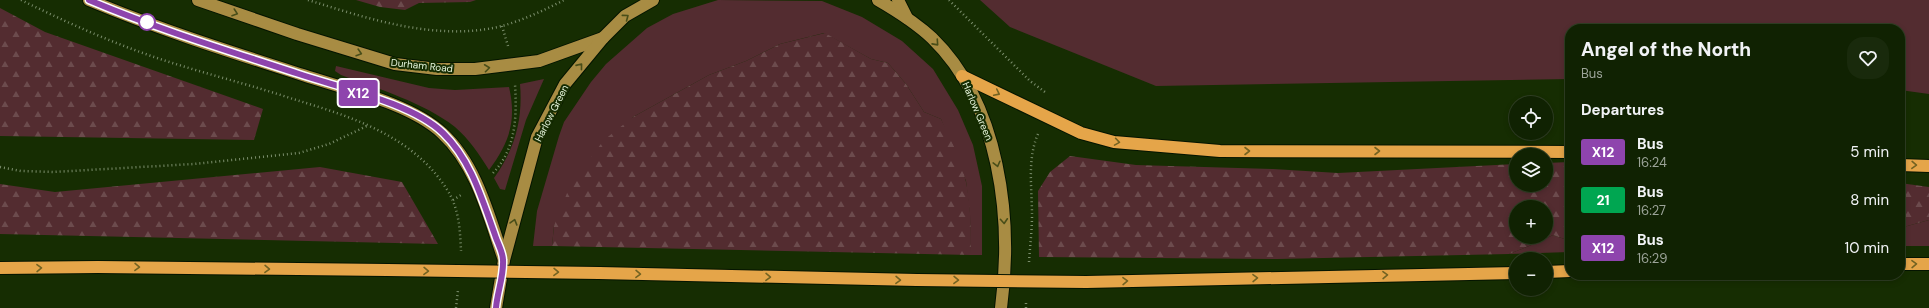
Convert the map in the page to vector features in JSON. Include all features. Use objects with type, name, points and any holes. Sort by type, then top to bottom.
[{"type":"highway","points":[[962,76],[1074,129],[1114,142],[1220,151],[1565,152]]},
{"type":"highway","points":[[1905,165],[1929,166]]},
{"type":"highway","points":[[1905,264],[1929,264]]},
{"type":"highway","points":[[0,268],[98,267],[387,270],[1086,282],[1509,273]]},
{"type":"highway","points":[[1553,272],[1565,271]]},
{"type":"main road","points":[[89,0],[116,11],[246,56],[381,100],[408,111],[429,122],[454,145],[466,163],[479,192],[504,260]]},
{"type":"main road","name":"Durham Road","points":[[198,0],[297,34],[395,64],[437,69],[476,69],[539,60],[603,38]]},
{"type":"main road","name":"Harlow Green","points":[[496,308],[504,260],[537,137],[566,84],[603,38],[625,16],[653,0]]},
{"type":"main road","name":"Harlow Green","points":[[878,0],[907,18],[932,38],[962,76],[992,142],[1001,182],[1005,234],[1001,308]]},
{"type":"main road","points":[[898,0],[907,18]]},
{"type":"path","points":[[21,0],[104,39],[158,58],[247,84],[369,124],[392,137],[423,162],[446,188],[452,200]]},
{"type":"path","points":[[308,0],[370,19],[402,26],[440,30],[468,30],[502,26],[564,0]]},
{"type":"path","points":[[949,0],[1030,81],[1046,93]]},
{"type":"path","points":[[494,173],[507,154],[512,141],[515,120],[515,85]]},
{"type":"path","points":[[0,167],[21,171],[53,172],[194,164],[299,153],[329,144],[369,124]]},
{"type":"path","points":[[1029,264],[1032,226],[1033,146]]},
{"type":"path","points":[[1026,308],[1027,293]]},
{"type":"green space","points":[[356,0],[476,0],[470,2],[419,3],[405,10],[380,7]]},
{"type":"green space","points":[[718,0],[822,1],[862,17],[902,41],[933,69],[958,110],[973,145],[982,186],[982,255],[971,255],[970,215],[966,181],[941,119],[924,112],[906,84],[888,63],[871,59],[824,33],[780,44],[746,61],[709,75],[633,117],[554,226],[552,246],[533,246],[537,211],[559,136],[564,122],[591,82],[606,64],[647,28],[673,14]]},
{"type":"green space","points":[[980,0],[1929,0],[1929,94],[1905,91],[1905,24],[1565,24],[1565,79],[1156,86],[1010,27]]},
{"type":"green space","points":[[0,8],[45,32],[263,109],[254,140],[0,136]]},
{"type":"green space","points":[[825,33],[871,59],[888,63],[906,84],[924,112],[941,119],[959,158],[968,191],[971,228],[971,255],[552,246],[554,226],[571,183],[604,140],[633,117],[709,75],[746,61],[780,44]]},
{"type":"green space","points":[[336,66],[429,88],[455,90],[509,87],[512,111],[510,131],[502,150],[489,170],[465,137],[443,118],[415,103],[341,75],[335,71]]},
{"type":"green space","points":[[544,79],[526,120],[505,190],[500,189],[494,178],[507,156],[516,133],[519,121],[521,97],[520,84]]},
{"type":"green space","points":[[1070,156],[1136,165],[1273,169],[1338,173],[1509,164],[1509,192],[1553,192],[1553,163],[1565,162],[1565,239],[1553,235],[1553,200],[1509,200],[1509,244],[1534,244],[1514,252],[1509,252],[1509,254],[1277,259],[1039,257],[1038,191],[1050,172]]},
{"type":"green space","points":[[320,167],[402,182],[438,244],[0,234],[0,184],[55,192]]},
{"type":"green space","points":[[1905,184],[1929,187],[1929,220],[1905,227]]},
{"type":"green space","points":[[1929,220],[1929,246],[1905,246],[1905,227]]},
{"type":"green space","points":[[1553,235],[1565,239],[1565,252],[1514,252],[1534,244],[1553,244]]},
{"type":"bus line","name":"X12","points":[[89,0],[116,11],[239,54],[381,100],[408,111],[429,122],[454,145],[466,163],[487,211],[504,260],[496,308]]}]
